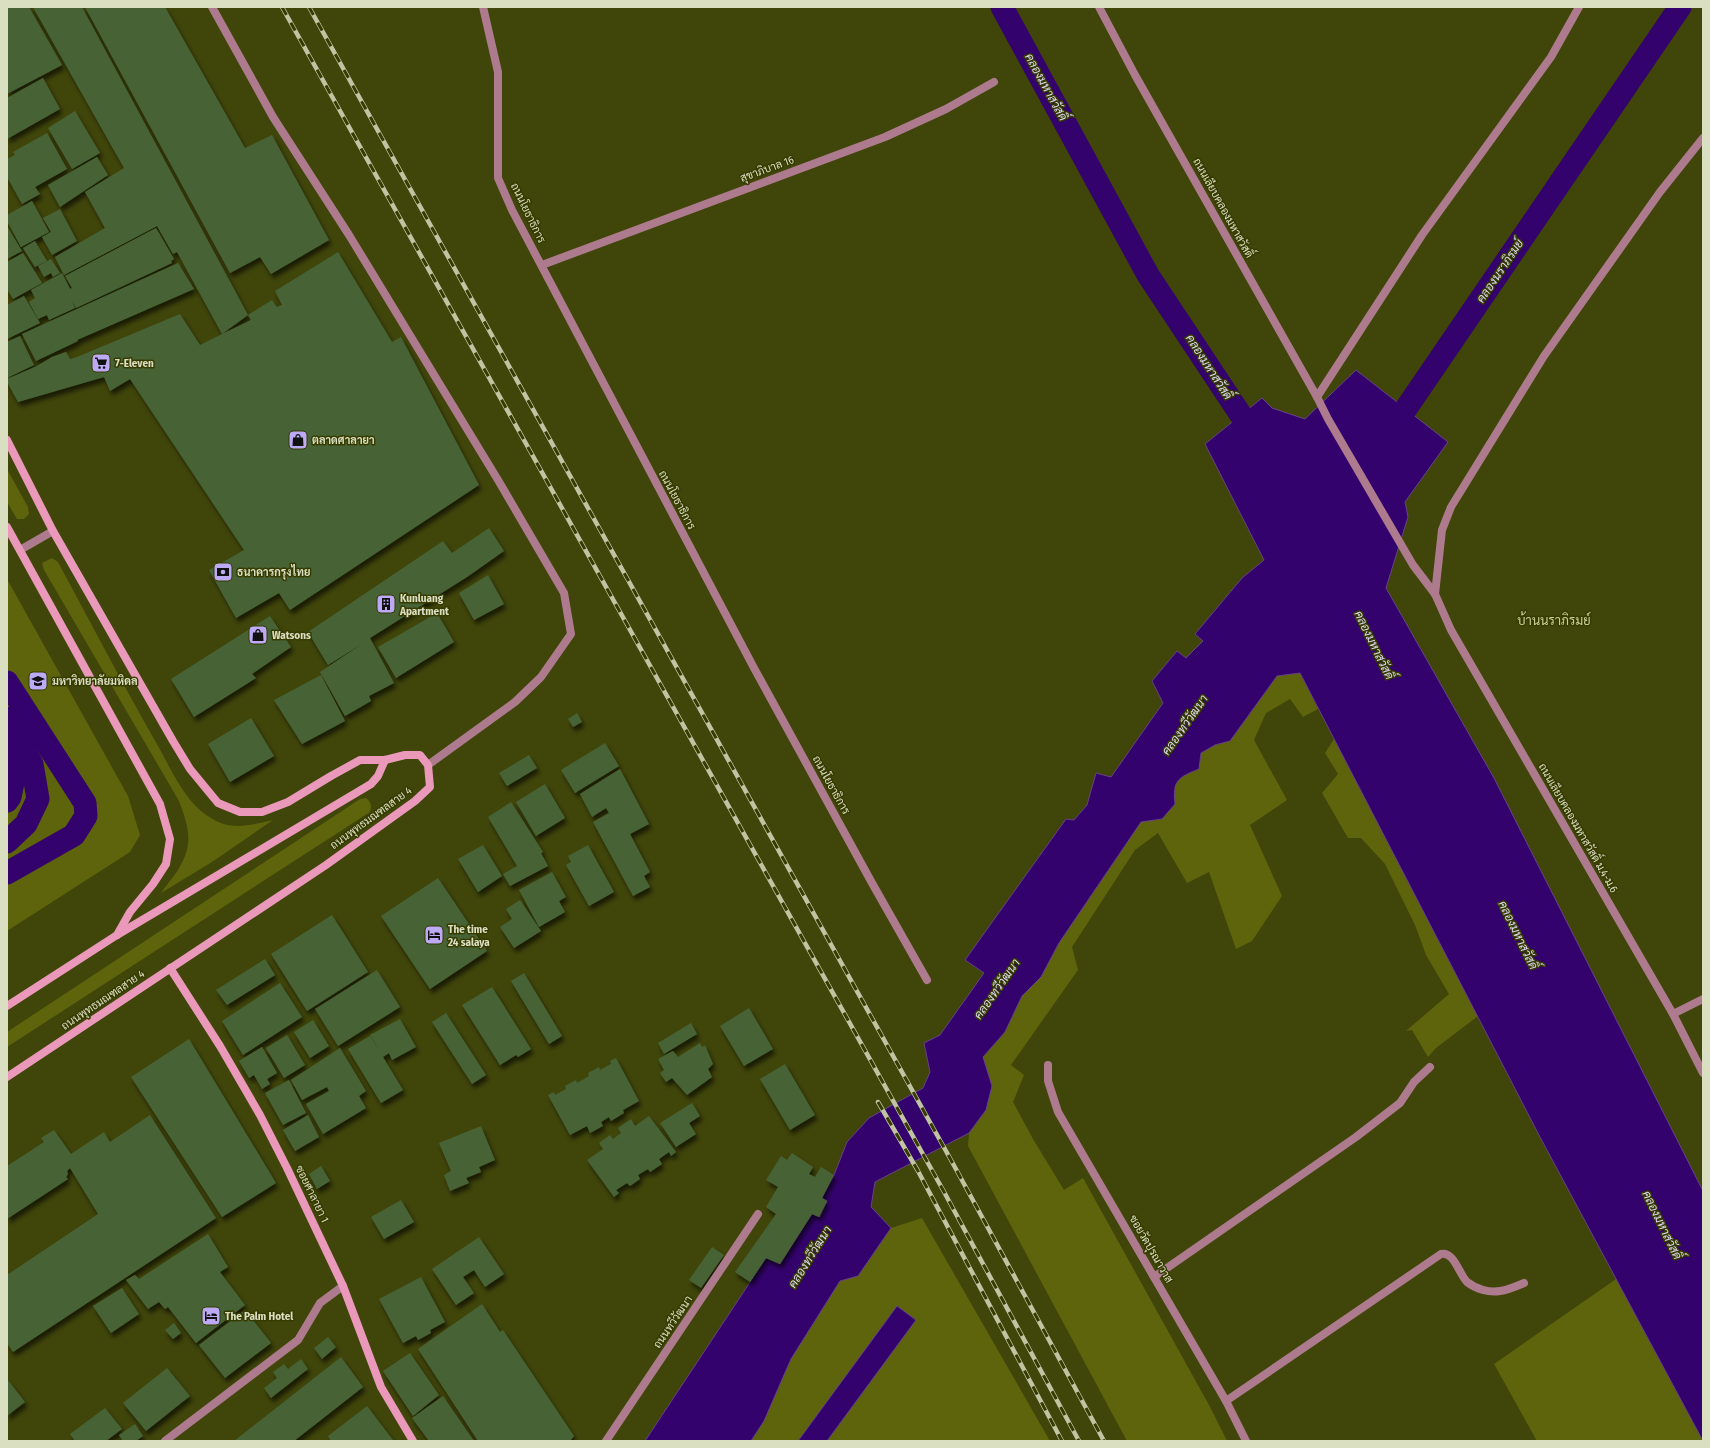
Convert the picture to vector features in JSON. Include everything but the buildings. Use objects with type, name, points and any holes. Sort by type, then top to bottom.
[{"type":"main road","points":[[7,440],[54,531],[190,769],[218,803],[240,812],[262,812],[288,802],[330,776],[360,760],[385,760],[405,755],[420,755],[428,765]]},
{"type":"main road","points":[[7,527],[160,804],[170,839],[166,864],[154,884],[130,912],[117,935]]},
{"type":"main road","points":[[7,1006],[117,935],[371,784],[378,776],[385,760]]},
{"type":"main road","name":"ถนนพุทธมณฑลสาย 4","points":[[7,1077],[326,865],[415,801],[430,787],[428,765]]},
{"type":"main road","name":"ซอยศาลายา 1","points":[[170,968],[220,1046],[260,1115],[316,1227],[342,1286],[381,1387],[413,1441]]},
{"type":"street","points":[[212,7],[273,117],[353,242],[498,480],[564,593],[571,634],[541,677],[515,702],[428,765]]},
{"type":"street","name":"ถนนโยธาธิการ","points":[[484,7],[498,72],[498,178],[512,210],[747,654],[872,883],[927,980]]},
{"type":"street","name":"ถนนเลียบคลองมหาสวัสดิ์","points":[[1099,7],[1139,82],[1328,419],[1413,566]]},
{"type":"street","points":[[1317,397],[1422,235],[1551,56],[1579,7]]},
{"type":"street","name":"สุขาภิบาล 16","points":[[542,265],[885,137],[946,108],[994,82]]},
{"type":"street","points":[[1435,594],[1442,530],[1451,507],[1544,356],[1660,192],[1703,138]]},
{"type":"street","points":[[20,550],[54,531]]},
{"type":"street","name":"ถนนเลียบคลองมหาสวัสดิ์ ม.4-ม.6","points":[[1413,566],[1435,594],[1451,630],[1673,1014],[1703,1073]]},
{"type":"street","points":[[1673,1014],[1703,999]]},
{"type":"street","name":"ซอยวัดปุรณาวาส","points":[[1048,1065],[1048,1081],[1058,1112],[1226,1401],[1246,1441]]},
{"type":"street","points":[[1154,1277],[1356,1137],[1400,1103],[1414,1082],[1430,1067]]},
{"type":"street","name":"ถนนทวีวัฒนา","points":[[606,1441],[758,1214]]},
{"type":"street","points":[[1226,1401],[1440,1254],[1445,1253],[1450,1256],[1466,1281],[1480,1290],[1500,1291],[1524,1283]]},
{"type":"street","points":[[165,1441],[298,1340],[320,1303],[342,1286]]},
{"type":"green space","points":[[7,469],[28,507],[29,514],[24,519],[17,519],[7,502]]},
{"type":"green space","points":[[52,558],[58,562],[172,772],[188,797],[210,818],[227,825],[244,826],[273,820],[212,862],[161,893],[183,861],[188,844],[187,828],[179,801],[44,570],[42,563]]},
{"type":"green space","name":"มหาวิทยาลัยมหิดล","points":[[7,579],[128,796],[140,835],[130,852],[7,931]]},
{"type":"green space","points":[[1300,673],[1318,709],[1303,717],[1290,699],[1266,713],[1254,740],[1287,800],[1250,825],[1282,896],[1252,941],[1236,949],[1209,872],[1187,883],[1158,833],[1135,850],[1072,947],[1078,970],[1011,1065],[1024,1075],[1013,1102],[1033,1139],[1064,1190],[1083,1178],[1209,1405],[1227,1441],[1127,1441],[968,1146],[969,1133],[986,1110],[992,1086],[983,1057],[1005,1032],[1022,996],[1041,977],[1059,943],[1141,822],[1162,819],[1175,804],[1174,796],[1178,780],[1186,774],[1199,769],[1201,753],[1215,745],[1230,741],[1277,676]]},
{"type":"green space","points":[[1334,739],[1478,1016],[1436,1048],[1428,1057],[1412,1030],[1406,1031],[1449,994],[1426,955],[1415,925],[1385,864],[1361,838],[1348,838],[1322,793],[1338,774],[1325,753]]},
{"type":"green space","points":[[366,798],[371,804],[370,812],[7,1047],[7,1032],[360,799]]},
{"type":"green space","points":[[922,1218],[1050,1441],[827,1441],[915,1321],[898,1306],[798,1441],[751,1441],[764,1421],[791,1359],[840,1281],[858,1276],[891,1228]]},
{"type":"green space","points":[[1616,1279],[1703,1441],[1537,1441],[1494,1364]]},
{"type":"water","name":"คลองทวีวัฒนา","points":[[1356,370],[1448,442],[1405,502],[1408,517],[1386,588],[1494,778],[1703,1191],[1703,1441],[1540,1137],[1300,673],[1277,676],[1230,741],[1215,745],[1201,753],[1199,769],[1186,774],[1178,780],[1174,796],[1175,804],[1162,819],[1141,822],[1059,943],[1041,977],[1022,996],[1005,1032],[983,1057],[992,1086],[986,1110],[969,1133],[875,1182],[871,1207],[891,1228],[858,1276],[840,1281],[791,1359],[764,1421],[751,1441],[645,1441],[766,1258],[780,1264],[812,1214],[820,1217],[827,1201],[822,1198],[834,1175],[847,1142],[869,1118],[923,1088],[930,1072],[924,1043],[940,1035],[984,973],[965,960],[1066,819],[1074,820],[1087,805],[1096,773],[1111,777],[1163,703],[1152,681],[1177,651],[1186,658],[1203,641],[1195,634],[1242,578],[1264,560],[1205,444],[1262,398],[1272,408],[1305,419]]},
{"type":"water","points":[[897,1306],[916,1320],[827,1441],[798,1441]]},
{"type":"waterway","name":"คลองมหาสวัสดิ์","points":[[1002,7],[1148,275],[1258,441]]},
{"type":"waterway","name":"คลองนราภิรมย์","points":[[1388,435],[1680,7]]},
{"type":"waterway","points":[[7,682],[85,803],[86,816],[74,835],[7,873]]},
{"type":"waterway","points":[[7,718],[32,764],[38,799],[26,824],[7,842]]},
{"type":"waterway","points":[[7,755],[15,773],[10,797],[7,801]]},
{"type":"railway","points":[[282,7],[943,1190],[1079,1441]]},
{"type":"railway","points":[[309,7],[951,1160],[1104,1441]]},
{"type":"railway","points":[[878,1102],[918,1171],[1062,1441]]},
{"type":"place","name":"7-Eleven","points":[[101,363]]},
{"type":"place","name":"ตลาดศาลายา","points":[[298,440]]},
{"type":"place","name":"ธนาคารกรุงไทย","points":[[223,572]]},
{"type":"place","name":"Kunluang Apartment","points":[[386,604]]},
{"type":"place","name":"Watsons","points":[[258,635]]},
{"type":"place","name":"มหาวิทยาลัยมหิดล","points":[[38,681]]},
{"type":"place","name":"The time 24 salaya","points":[[434,935]]},
{"type":"place","name":"The Palm Hotel","points":[[211,1316]]},
{"type":"district","name":"บ้านนราภิรมย์","points":[[1554,620]]}]
